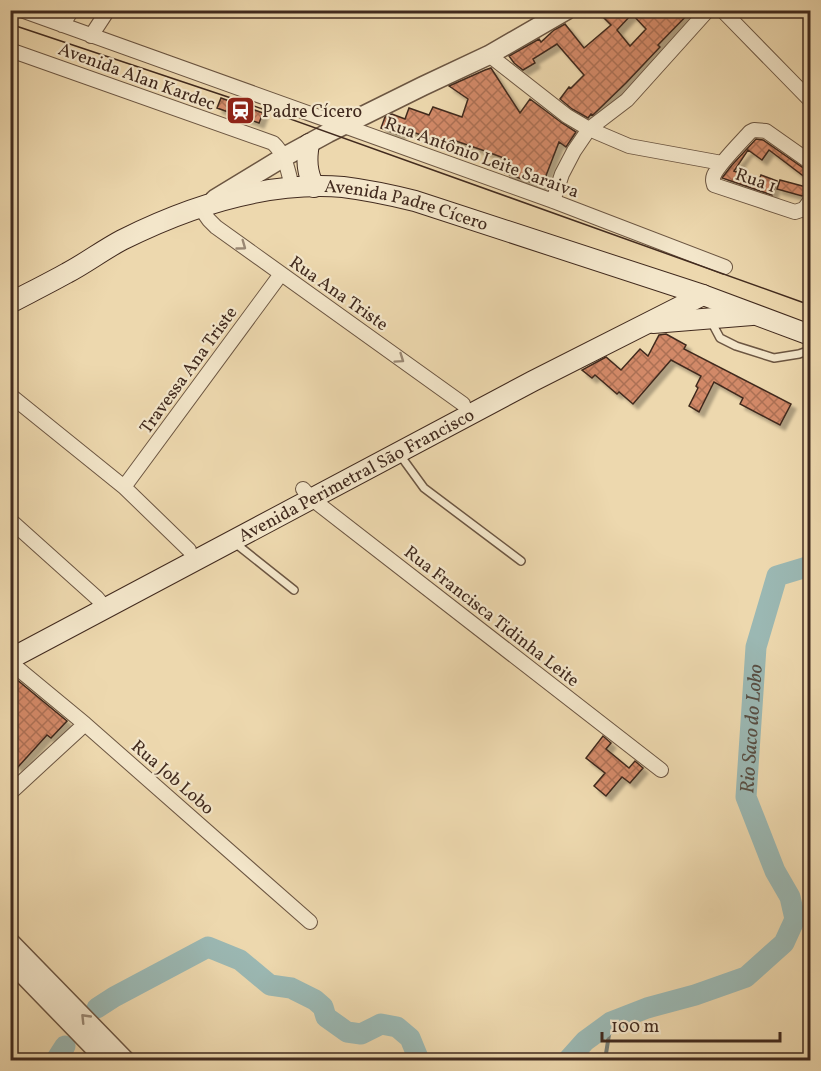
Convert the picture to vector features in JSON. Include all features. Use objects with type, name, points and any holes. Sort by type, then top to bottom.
[{"type":"main road","points":[[309,144],[306,156],[307,167],[314,186]]},
{"type":"main road","name":"Avenida Padre Cícero","points":[[10,303],[68,273],[120,241],[204,205],[256,192],[292,187],[341,187],[374,191],[415,201],[694,292],[810,335]]},
{"type":"main road","name":"Avenida Perimetral São Francisco","points":[[10,645],[233,541],[307,494],[463,404],[645,323],[694,292]]},
{"type":"main road","name":"Avenida Perimetral São Francisco","points":[[10,660],[189,550],[399,453],[529,375],[694,292]]},
{"type":"main road","points":[[645,323],[758,315]]},
{"type":"street","name":"Rua Antônio Leite Saraiva","points":[[21,10],[553,201],[725,267]]},
{"type":"street","points":[[62,25],[72,10]]},
{"type":"street","points":[[91,36],[108,10]]},
{"type":"street","points":[[204,205],[284,157],[489,55],[567,10]]},
{"type":"street","points":[[553,201],[562,174],[589,129],[627,100],[708,10]]},
{"type":"street","points":[[723,10],[810,100]]},
{"type":"street","name":"Avenida Alan Kardec","points":[[10,50],[273,143],[284,157]]},
{"type":"street","points":[[489,55],[567,116],[589,129],[629,146],[722,163],[750,132],[766,131],[810,162]]},
{"type":"street","points":[[284,157],[292,187]]},
{"type":"street","name":"Rua 1","points":[[722,163],[713,177],[714,185],[795,212],[804,209],[809,203]]},
{"type":"street","name":"Rua Ana Triste","points":[[204,205],[209,220],[216,227],[463,404]]},
{"type":"street","name":"Travessa Ana Triste","points":[[124,487],[281,274]]},
{"type":"street","points":[[10,395],[124,487],[189,550]]},
{"type":"street","name":"Rua Francisca Tidinha Leite","points":[[307,494],[661,770]]},
{"type":"street","points":[[10,520],[101,604]]},
{"type":"street","name":"Rua Job Lobo","points":[[10,660],[310,922]]},
{"type":"street","points":[[10,793],[85,724]]},
{"type":"street","points":[[10,942],[125,1060]]},
{"type":"street","points":[[10,961],[106,1060]]},
{"type":"lane","points":[[710,319],[720,338],[736,346],[774,358],[810,350]]},
{"type":"lane","points":[[399,453],[424,488],[521,561]]},
{"type":"lane","points":[[233,541],[294,590]]},
{"type":"building","points":[[596,10],[692,10],[626,83],[588,118],[560,99],[569,87],[571,88],[584,75],[557,44],[533,59],[535,63],[523,70],[509,56],[539,39],[541,42],[565,24],[584,48],[611,25]],"holes":[[[632,14],[646,29],[630,46],[617,30]]]},
{"type":"building","points":[[491,68],[520,113],[530,99],[576,132],[566,147],[559,142],[542,186],[505,173],[509,160],[485,151],[453,140],[451,146],[402,128],[400,135],[381,128],[385,117],[392,114],[405,119],[409,108],[429,115],[433,107],[462,117],[468,99],[449,86]]},
{"type":"building","points":[[221,98],[263,113],[259,123],[217,108]]},
{"type":"building","points":[[756,139],[763,140],[810,171],[810,181],[769,150],[762,160],[748,150],[734,171],[759,180],[761,175],[777,181],[772,195],[722,178]]},
{"type":"building","points":[[780,180],[810,188],[802,196],[777,189]]},
{"type":"building","points":[[666,334],[686,345],[684,349],[791,404],[780,425],[740,404],[743,398],[714,382],[699,412],[689,406],[701,376],[671,360],[633,404],[595,375],[592,378],[582,370],[606,357],[621,370],[640,349],[648,356],[659,335]]},
{"type":"building","points":[[10,674],[67,721],[51,738],[47,735],[18,767],[10,760]]},
{"type":"building","points":[[603,736],[611,743],[606,749],[629,768],[635,761],[643,768],[630,783],[622,777],[606,796],[594,786],[605,773],[586,758]]},
{"type":"waterway","name":"Rio Saco do Lobo","points":[[568,1060],[585,1041],[611,1022],[647,1008],[695,995],[746,977],[784,943],[795,919],[790,897],[775,871],[746,797],[756,647],[777,576],[810,566]]},
{"type":"waterway","points":[[97,1008],[208,947],[240,960],[270,985],[291,988],[315,1000],[323,1007],[326,1017],[347,1032],[361,1034],[381,1024],[397,1027],[410,1038],[419,1060]]},
{"type":"waterway","points":[[605,1060],[611,1022]]},
{"type":"waterway","points":[[56,1060],[65,1046]]},
{"type":"tram line","points":[[10,24],[243,102],[810,305]]},
{"type":"place","name":"Padre Cícero","points":[[241,111]]}]
